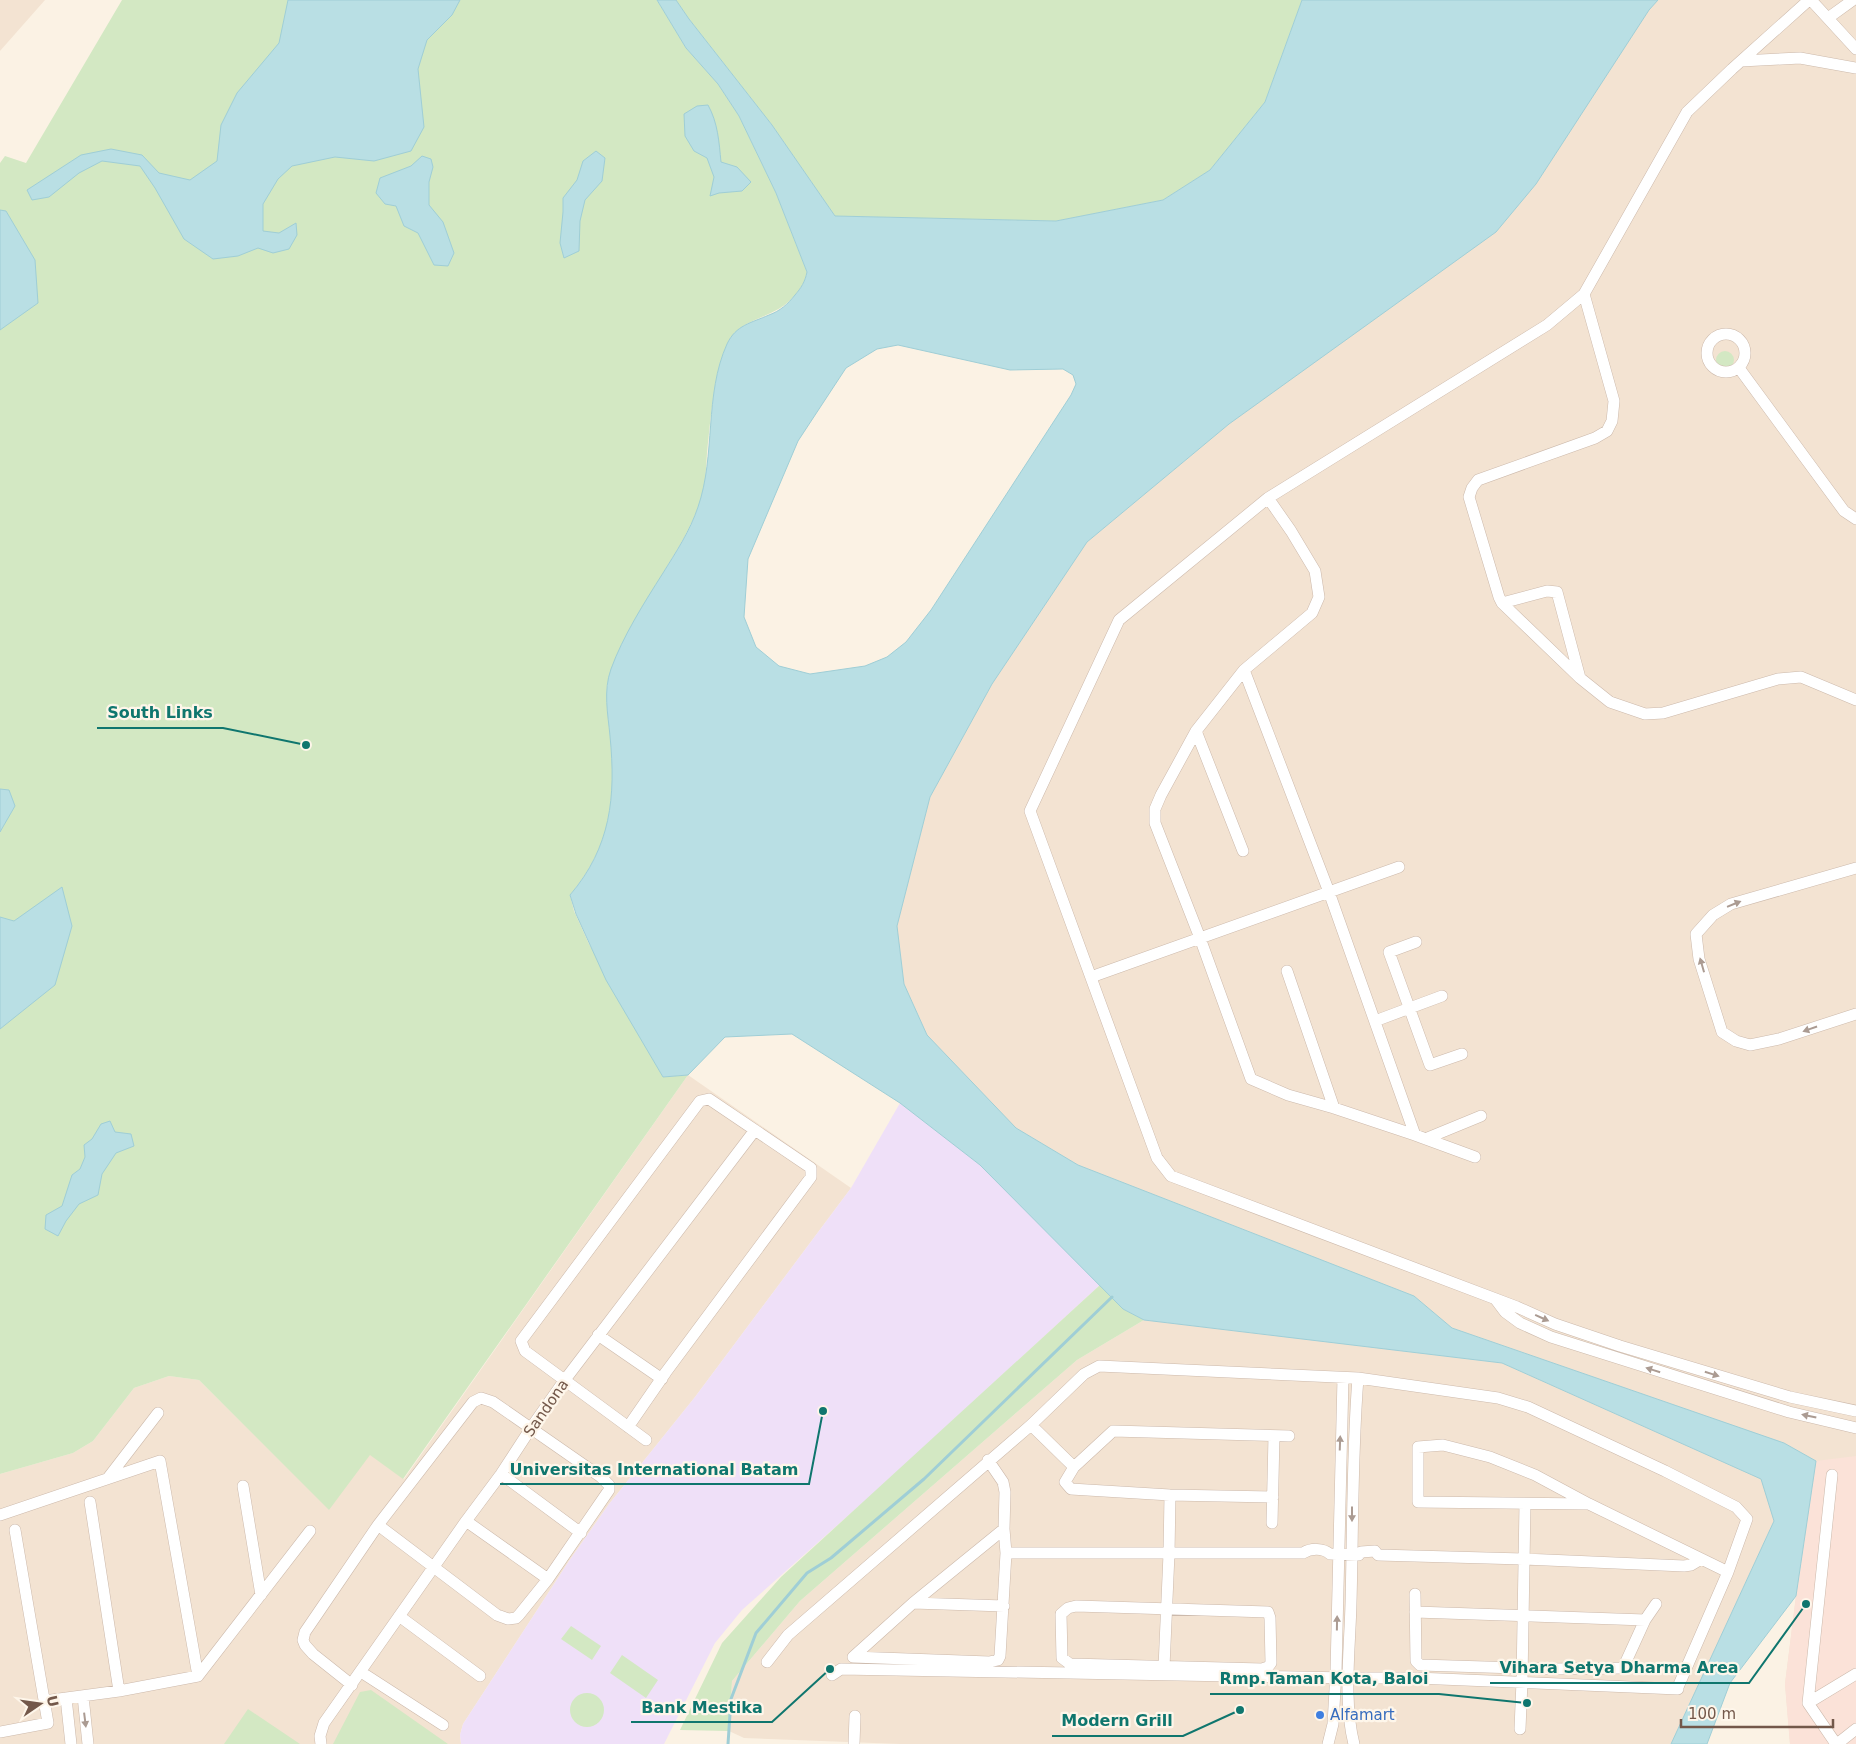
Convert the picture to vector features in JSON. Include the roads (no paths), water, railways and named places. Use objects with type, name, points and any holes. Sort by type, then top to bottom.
[{"type":"street","points":[[1856,49],[1810,0],[1687,112],[1584,294],[1548,325],[1268,498],[1119,620],[1030,811],[1157,1158],[1171,1176],[1555,1324],[1620,1346],[1790,1397],[1856,1411]]},
{"type":"street","points":[[1828,18],[1852,0]]},
{"type":"street","points":[[1741,61],[1800,58],[1856,68]]},
{"type":"street","points":[[1584,294],[1614,401],[1612,421],[1607,431],[1595,438],[1478,480],[1472,488],[1469,497],[1502,603],[1580,678],[1610,702],[1632,711],[1645,714],[1663,713],[1778,679],[1791,677],[1801,677],[1856,700]]},
{"type":"street","points":[[1739,368],[1844,511],[1856,519]]},
{"type":"street","points":[[1268,498],[1315,571],[1319,597],[1312,613],[1244,670],[1196,731],[1161,796],[1156,809],[1155,823],[1200,938],[1251,1079],[1288,1095],[1334,1108],[1475,1157]]},
{"type":"street","points":[[1502,603],[1547,591],[1557,592],[1580,678]]},
{"type":"street","points":[[1244,670],[1420,1137]]},
{"type":"street","points":[[1196,731],[1243,851]]},
{"type":"street","points":[[1091,977],[1399,866]]},
{"type":"street","points":[[1856,868],[1731,904],[1713,915],[1696,934],[1700,959],[1722,1032],[1736,1041],[1750,1044],[1779,1039],[1856,1014]]},
{"type":"street","points":[[1416,942],[1389,952],[1430,1066],[1462,1054]]},
{"type":"street","points":[[1287,971],[1334,1108]]},
{"type":"street","points":[[1375,1021],[1442,996]]},
{"type":"street","points":[[628,1428],[662,1379],[812,1177],[811,1168],[709,1099],[700,1101],[521,1341],[525,1352],[628,1428],[646,1440]]},
{"type":"street","points":[[1420,1137],[1481,1116]]},
{"type":"street","name":"Sandona","points":[[321,1744],[320,1736],[324,1723],[501,1474],[564,1381],[755,1130]]},
{"type":"street","points":[[1496,1300],[1505,1312],[1520,1323],[1551,1337],[1789,1412],[1856,1428]]},
{"type":"street","points":[[598,1335],[662,1379]]},
{"type":"street","points":[[767,1662],[788,1635],[988,1460],[1031,1425],[1084,1374],[1100,1366],[1358,1378],[1498,1398],[1528,1407],[1665,1471],[1736,1507],[1747,1519],[1728,1572],[1678,1688],[1416,1678],[841,1669],[832,1675]]},
{"type":"street","points":[[1328,1744],[1333,1724],[1334,1554],[1340,1467],[1343,1378]]},
{"type":"street","points":[[1354,1744],[1350,1726],[1348,1678],[1355,1555],[1353,1468],[1354,1422],[1358,1378]]},
{"type":"street","points":[[352,1684],[313,1654],[303,1640],[305,1632],[378,1525],[477,1399],[486,1399],[493,1402],[601,1477],[609,1485],[609,1490],[581,1533],[548,1579],[516,1618],[508,1619],[497,1615],[378,1525]]},
{"type":"street","points":[[108,1478],[158,1413]]},
{"type":"street","points":[[1031,1425],[1074,1467]]},
{"type":"street","points":[[1273,1497],[1170,1495],[1071,1489],[1065,1482],[1074,1467],[1113,1431],[1289,1436]]},
{"type":"street","points":[[1272,1522],[1274,1436]]},
{"type":"street","points":[[1589,1504],[1418,1502],[1418,1447],[1443,1445],[1490,1457],[1535,1475],[1589,1504],[1728,1572]]},
{"type":"street","points":[[988,1460],[1003,1482],[1005,1492],[1004,1529],[1006,1553],[1000,1656],[995,1662],[853,1657],[913,1603],[1004,1529]]},
{"type":"street","points":[[0,1515],[160,1461],[198,1676]]},
{"type":"street","points":[[1340,1467],[1353,1468]]},
{"type":"street","points":[[501,1474],[581,1533]]},
{"type":"street","points":[[1832,1475],[1808,1703],[1836,1744],[1856,1728]]},
{"type":"street","points":[[243,1486],[261,1595]]},
{"type":"street","points":[[1164,1667],[1170,1554],[1170,1495]]},
{"type":"street","points":[[90,1502],[119,1691]]},
{"type":"street","points":[[1520,1729],[1525,1504]]},
{"type":"street","points":[[466,1521],[548,1579]]},
{"type":"street","points":[[0,1732],[48,1723],[15,1530]]},
{"type":"street","points":[[44,1701],[119,1691],[198,1676],[310,1531]]},
{"type":"street","points":[[1006,1553],[1303,1554],[1308,1550],[1318,1550],[1334,1554],[1355,1555],[1360,1560],[1376,1559],[1378,1555],[1684,1566],[1692,1565],[1701,1559]]},
{"type":"street","points":[[1416,1594],[1416,1661],[1420,1665],[1621,1668],[1624,1666],[1646,1620],[1656,1604]]},
{"type":"street","points":[[913,1603],[1004,1606]]},
{"type":"street","points":[[1076,1606],[1167,1610],[1268,1612],[1270,1618],[1271,1663],[1268,1667],[1262,1669],[1164,1667],[1070,1664],[1062,1658],[1060,1650],[1061,1614],[1068,1608],[1076,1606]]},
{"type":"street","points":[[1415,1612],[1646,1620]]},
{"type":"street","points":[[399,1616],[480,1676]]},
{"type":"street","points":[[361,1672],[443,1725]]},
{"type":"street","points":[[1808,1703],[1856,1674]]},
{"type":"street","points":[[83,1696],[88,1744]]},
{"type":"street","points":[[66,1698],[71,1744]]},
{"type":"street","points":[[854,1744],[855,1716]]},
{"type":"water","points":[[288,0],[460,0],[452,15],[427,40],[418,69],[424,127],[411,151],[374,161],[335,157],[292,166],[278,179],[263,204],[263,231],[279,233],[296,223],[297,235],[289,249],[273,253],[258,248],[238,256],[213,259],[184,239],[140,166],[102,161],[79,173],[49,197],[32,200],[27,190],[81,155],[111,149],[142,155],[159,173],[190,180],[217,161],[221,125],[237,93],[279,43]]},
{"type":"water","points":[[657,0],[676,0],[772,125],[835,216],[1056,221],[1163,200],[1210,170],[1265,102],[1302,0],[1658,0],[1649,10],[1536,184],[1496,232],[1229,424],[1087,542],[992,684],[930,797],[897,926],[904,984],[927,1035],[1016,1128],[1078,1165],[1414,1296],[1452,1328],[1784,1443],[1816,1461],[1796,1596],[1730,1683],[1707,1744],[1671,1744],[1774,1521],[1761,1479],[1502,1363],[1144,1320],[1123,1309],[980,1165],[900,1103],[792,1034],[725,1037],[688,1075],[663,1077],[606,980],[576,914],[570,895],[584,877],[594,858],[608,820],[611,800],[612,758],[607,686],[611,669],[628,632],[682,541],[698,507],[707,467],[715,384],[727,344],[739,329],[777,311],[787,304],[801,287],[807,272],[776,193],[739,116],[718,84],[686,48]],"holes":[[[898,345],[1010,370],[1063,369],[1073,375],[1076,384],[1071,395],[931,610],[906,642],[887,657],[865,666],[810,674],[779,666],[756,647],[744,617],[748,559],[798,441],[846,368],[877,349]]]},
{"type":"water","points":[[708,105],[716,126],[721,162],[737,167],[751,182],[742,191],[719,193],[710,196],[714,177],[707,158],[694,151],[685,136],[684,114],[697,106]]},
{"type":"water","points":[[596,151],[605,158],[602,181],[585,200],[580,221],[579,251],[564,258],[560,243],[563,198],[577,180],[583,161]]},
{"type":"water","points":[[422,156],[431,159],[433,167],[429,182],[429,205],[443,222],[454,253],[448,266],[434,265],[418,233],[404,226],[396,206],[385,204],[376,193],[380,178],[411,166]]},
{"type":"water","points":[[0,210],[6,211],[35,260],[38,303],[0,330]]},
{"type":"water","points":[[0,789],[9,790],[15,806],[0,832]]},
{"type":"water","points":[[62,887],[72,926],[55,985],[0,1029],[0,917],[14,921]]},
{"type":"water","points":[[110,1121],[115,1132],[131,1134],[134,1146],[116,1153],[102,1174],[98,1195],[79,1204],[66,1221],[58,1236],[45,1229],[46,1215],[62,1206],[72,1175],[80,1169],[85,1157],[84,1145],[92,1139],[101,1124]]},
{"type":"waterway","points":[[728,1744],[731,1699],[756,1633],[807,1573],[831,1558],[924,1479],[1112,1297]]},
{"type":"place","name":"South Links","points":[[306,745]]},
{"type":"place","name":"Universitas International Batam","points":[[823,1411]]},
{"type":"place","name":"Vihara Setya Dharma Area","points":[[1806,1604]]},
{"type":"place","name":"Bank Mestika","points":[[830,1669]]},
{"type":"place","name":"Rmp.Taman Kota, Baloi","points":[[1527,1703]]},
{"type":"place","name":"Modern Grill","points":[[1240,1710]]},
{"type":"place","name":"Alfamart","points":[[1320,1715]]}]
